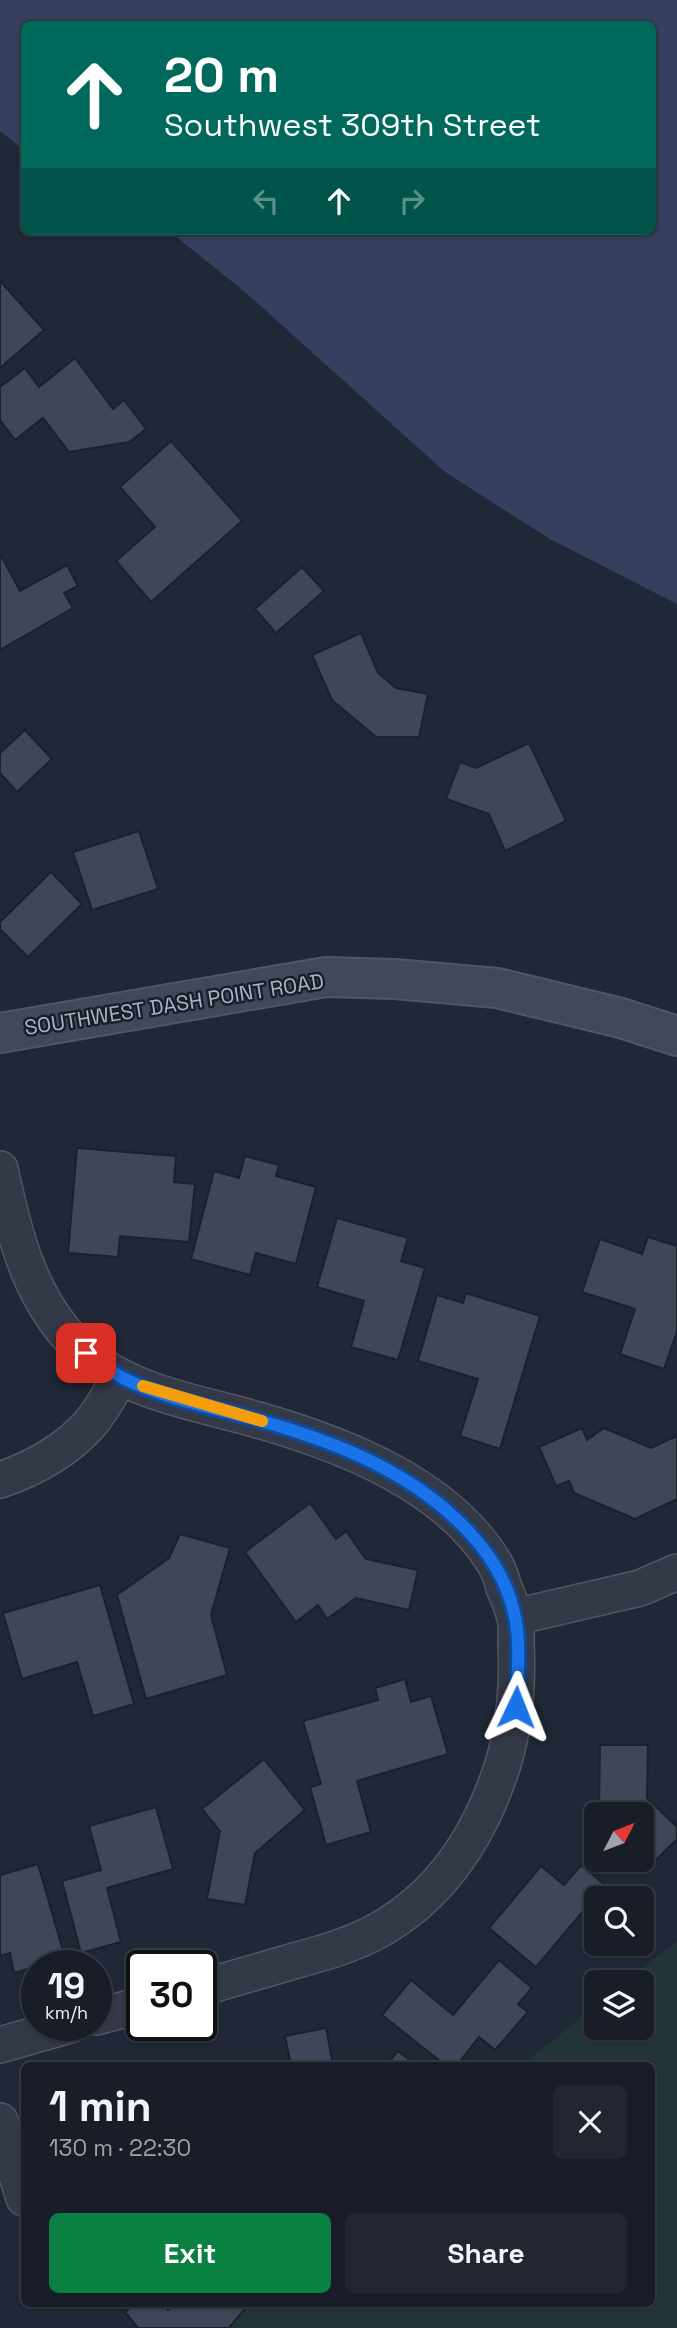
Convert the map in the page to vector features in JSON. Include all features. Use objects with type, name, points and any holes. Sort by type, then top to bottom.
[{"type":"main road","name":"SOUTHWEST DASH POINT ROAD","points":[[0,1033],[326,977],[395,979],[497,988],[621,1018],[677,1036]]},
{"type":"street","points":[[0,1169],[16,1239],[36,1287],[63,1327],[86,1353],[121,1377],[157,1392],[304,1435],[373,1461],[412,1483],[472,1534],[496,1565],[515,1617],[516,1707],[509,1744],[482,1819],[455,1863],[411,1907],[377,1931],[341,1948],[217,1983]]},
{"type":"street","points":[[0,1480],[34,1466],[72,1441],[89,1425],[121,1377]]},
{"type":"street","points":[[515,1617],[640,1588],[677,1572]]},
{"type":"street","points":[[0,2045],[21,2039]]},
{"type":"street","points":[[0,2121],[21,2188]]},
{"type":"shaded area","points":[[677,1941],[677,2328],[194,2328],[220,2307],[655,2307],[655,2062],[526,2062],[584,2015],[584,2040],[654,2040],[654,1970],[641,1970]]},
{"type":"water","points":[[0,0],[677,0],[677,604],[550,539],[445,472],[245,292],[174,235],[656,235],[656,21],[21,21],[21,148],[0,131]]},
{"type":"building","points":[[0,283],[44,330],[0,368]]},
{"type":"building","points":[[75,358],[113,409],[124,400],[146,429],[129,442],[69,452],[43,418],[15,440],[0,420],[0,387],[25,368],[39,387]]},
{"type":"building","points":[[171,441],[242,521],[151,602],[116,561],[155,527],[120,487]]},
{"type":"building","points":[[0,554],[20,591],[67,565],[78,586],[64,593],[73,608],[0,650]]},
{"type":"building","points":[[302,567],[324,591],[276,633],[255,609]]},
{"type":"building","points":[[361,633],[378,673],[396,688],[428,694],[419,737],[376,737],[332,700],[312,655]]},
{"type":"building","points":[[25,730],[52,759],[17,792],[0,773],[0,753]]},
{"type":"building","points":[[529,743],[566,821],[505,851],[489,814],[446,799],[460,762],[476,768]]},
{"type":"building","points":[[139,831],[158,889],[92,910],[73,852]]},
{"type":"building","points":[[51,872],[82,904],[28,957],[0,929],[0,922]]},
{"type":"building","points":[[77,1148],[176,1156],[174,1182],[195,1184],[189,1242],[120,1236],[118,1257],[68,1253]]},
{"type":"building","points":[[245,1156],[279,1165],[276,1176],[316,1187],[296,1264],[256,1253],[250,1275],[191,1259],[214,1171],[239,1178]]},
{"type":"building","points":[[337,1218],[408,1238],[401,1261],[425,1268],[398,1360],[351,1347],[364,1301],[317,1287]]},
{"type":"building","points":[[648,1237],[677,1246],[677,1331],[664,1369],[620,1354],[635,1309],[582,1292],[600,1239],[642,1254]]},
{"type":"building","points":[[466,1293],[540,1316],[500,1449],[460,1436],[478,1379],[418,1361],[437,1295],[463,1303]]},
{"type":"building","points":[[582,1428],[587,1440],[604,1428],[651,1448],[677,1436],[677,1499],[635,1519],[574,1493],[569,1481],[556,1486],[539,1447]]},
{"type":"building","points":[[310,1503],[336,1539],[346,1531],[366,1559],[418,1570],[409,1610],[356,1598],[327,1619],[318,1605],[296,1622],[245,1552]]},
{"type":"building","points":[[180,1534],[230,1548],[211,1615],[227,1675],[146,1699],[117,1595],[169,1558]]},
{"type":"building","points":[[100,1585],[134,1704],[93,1716],[77,1662],[22,1679],[3,1613]]},
{"type":"building","points":[[405,1679],[411,1702],[431,1696],[448,1754],[357,1781],[371,1832],[326,1845],[310,1787],[321,1784],[303,1721],[378,1700],[375,1688]]},
{"type":"building","points":[[600,1745],[648,1745],[647,1798],[651,1802],[599,1802]]},
{"type":"building","points":[[264,1759],[305,1810],[255,1853],[245,1905],[207,1899],[220,1831],[202,1809]]},
{"type":"building","points":[[654,1805],[677,1827],[677,1839],[654,1862]]},
{"type":"building","points":[[156,1807],[173,1869],[107,1888],[121,1942],[92,1950],[80,1950],[62,1881],[101,1870],[89,1826]]},
{"type":"building","points":[[38,1864],[63,1950],[21,1950],[21,1971],[14,1973],[10,1953],[0,1956],[0,1875]]},
{"type":"building","points":[[581,1865],[584,1872],[589,1872],[605,1885],[584,1886],[584,1910],[536,1967],[489,1928],[541,1866],[564,1885]]},
{"type":"building","points":[[499,1960],[532,1988],[518,2004],[528,2012],[495,2050],[479,2037],[459,2062],[441,2062],[382,2015],[411,1980],[453,2015]]},
{"type":"building","points":[[326,2028],[332,2062],[290,2062],[285,2036]]},
{"type":"building","points":[[398,2051],[412,2062],[389,2062]]},
{"type":"building","points":[[131,2307],[165,2307],[168,2310],[171,2307],[247,2307],[229,2328],[138,2328],[125,2312]]},
{"type":"slow traffic","points":[[143,1386],[262,1421]]},
{"type":"route","points":[[86,1353],[121,1377],[157,1392],[260,1420],[373,1461],[412,1483],[444,1508],[472,1534],[496,1565],[515,1617],[516,1707]]}]
